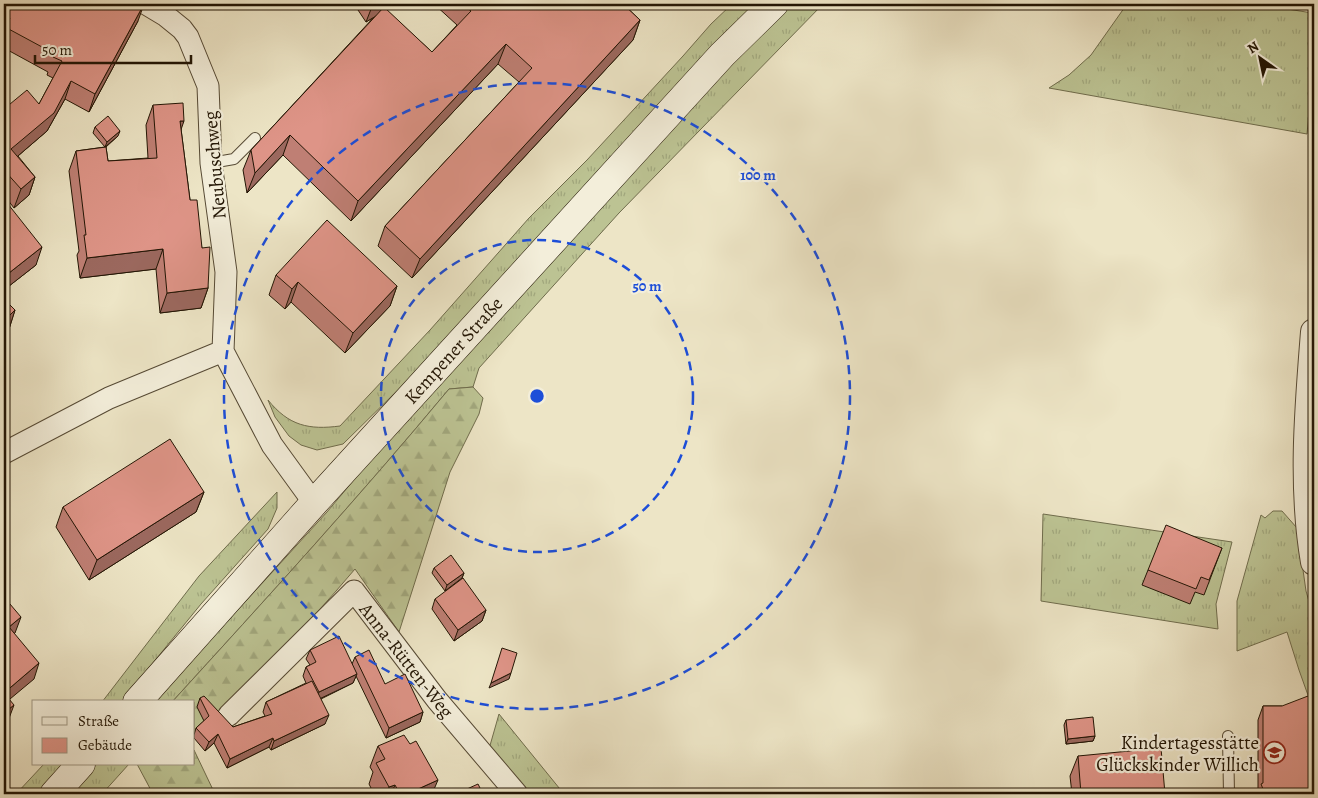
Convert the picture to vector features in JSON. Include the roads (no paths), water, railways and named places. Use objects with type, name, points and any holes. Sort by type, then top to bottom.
[{"type":"main road","name":"Kempener Straße","points":[[139,700],[314,502],[722,55],[774,4]]},
{"type":"main road","points":[[54,794],[79,766]]},
{"type":"street","name":"Neubuschweg","points":[[146,4],[175,22],[182,29],[188,37],[208,86],[211,163],[226,272],[224,351],[272,445],[314,502]]},
{"type":"street","points":[[1314,332],[1307,456],[1309,520],[1314,562]]},
{"type":"street","points":[[4,453],[109,398],[224,351]]},
{"type":"street","name":"Anna-Rütten-Weg","points":[[229,715],[354,591],[437,700],[517,794]]},
{"type":"lane","points":[[211,163],[234,159],[255,138]]},
{"type":"lane","points":[[1228,736],[1229,794]]},
{"type":"place","name":"Kindertagesstätte Glückskinder Willich","points":[[1275,753]]}]
